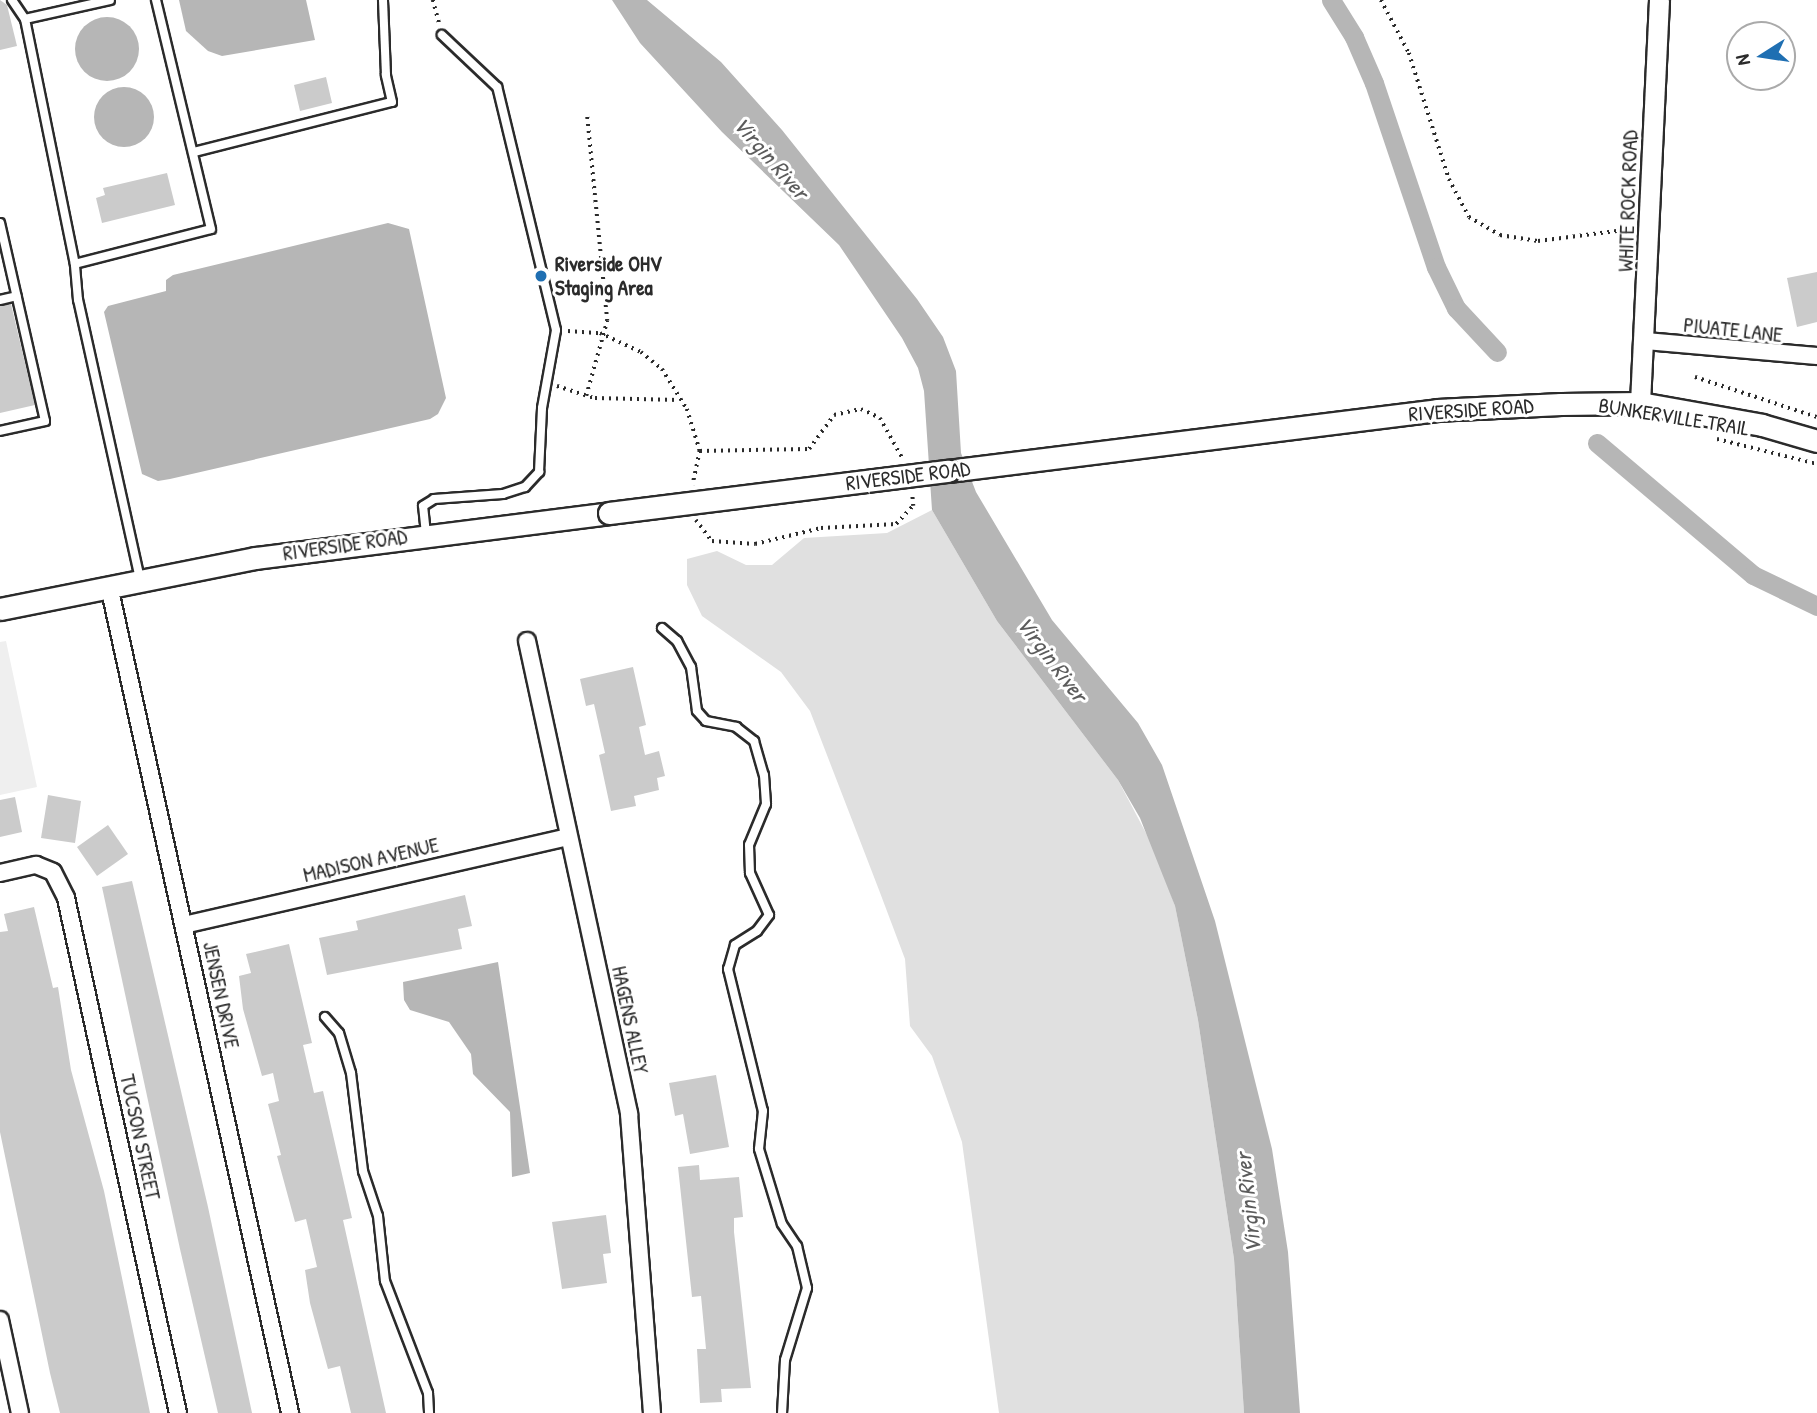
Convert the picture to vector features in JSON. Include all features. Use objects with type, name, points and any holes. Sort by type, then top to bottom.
[{"type":"main road","name":"RIVERSIDE ROAD","points":[[0,609],[139,579],[426,534],[1437,410],[1640,404],[1762,425],[1817,441]]},
{"type":"street","name":"WHITE ROCK ROAD","points":[[1640,404],[1659,0]]},
{"type":"street","name":"PIUATE LANE","points":[[1645,341],[1817,356]]},
{"type":"street","name":"JENSEN DRIVE","points":[[109,586],[290,1413]]},
{"type":"street","name":"HAGENS ALLEY","points":[[527,641],[629,1114],[652,1413]]},
{"type":"street","name":"MADISON AVENUE","points":[[184,925],[568,836]]},
{"type":"street","name":"TUCSON STREET","points":[[0,873],[36,865],[53,872],[66,898],[178,1413]]},
{"type":"street","points":[[0,1320],[20,1413]]},
{"type":"lane","points":[[12,0],[25,19],[75,264],[78,300],[139,579]]},
{"type":"lane","points":[[25,19],[110,0]]},
{"type":"lane","points":[[75,264],[211,229],[156,0]]},
{"type":"lane","points":[[194,152],[392,103],[386,75],[383,0]]},
{"type":"lane","points":[[426,534],[423,506],[434,499],[503,494],[525,486],[539,472],[547,382],[556,330],[497,87],[442,35]]},
{"type":"lane","points":[[0,223],[45,421],[0,431]]},
{"type":"lane","points":[[0,300],[17,296]]},
{"type":"lane","points":[[662,628],[677,641],[691,667],[697,711],[706,721],[736,727],[754,741],[764,775],[766,804],[749,845],[750,873],[769,915],[757,931],[735,945],[728,969],[763,1111],[760,1149],[782,1224],[797,1246],[807,1288],[785,1360],[782,1413]]},
{"type":"lane","points":[[325,1017],[339,1033],[351,1073],[363,1171],[379,1216],[385,1282],[428,1393],[429,1413]]},
{"type":"path","points":[[432,0],[442,35]]},
{"type":"path","points":[[1381,0],[1409,53],[1449,179],[1469,216],[1500,235],[1538,241],[1586,232],[1649,228]]},
{"type":"path","points":[[586,396],[606,335],[587,117]]},
{"type":"path","points":[[556,330],[606,335],[641,352],[662,369],[687,409],[700,451]]},
{"type":"path","points":[[1695,377],[1817,417]]},
{"type":"path","points":[[547,382],[586,396],[679,400]]},
{"type":"path","name":"BUNKERVILLE TRAIL","points":[[1708,437],[1817,464]]},
{"type":"shaded area","points":[[932,510],[997,621],[1118,780],[1156,852],[1175,906],[1198,1020],[1234,1259],[1244,1413],[999,1413],[962,1142],[932,1056],[910,1026],[905,959],[879,890],[810,711],[781,672],[702,616],[687,585],[687,559],[717,551],[746,565],[772,565],[804,538],[887,533]]},
{"type":"shaded area","points":[[6,641],[37,787],[0,795],[0,642]]},
{"type":"water","points":[[179,0],[306,0],[315,40],[222,56],[208,51],[186,31]]},
{"type":"water","name":"Virgin River","points":[[612,0],[647,0],[721,62],[782,130],[917,299],[943,337],[956,371],[961,453],[976,492],[1052,620],[1138,723],[1162,765],[1215,921],[1272,1149],[1288,1252],[1300,1413],[1244,1413],[1234,1259],[1198,1020],[1175,906],[1140,818],[1118,780],[997,621],[932,510],[924,391],[918,368],[902,338],[839,245],[722,132],[640,43]]},
{"type":"water","points":[[107,17],[125,23],[133,31],[139,49],[133,67],[125,75],[107,81],[89,75],[81,67],[75,49],[81,31],[89,23]]},
{"type":"water","points":[[118,87],[130,87],[146,95],[152,105],[152,129],[146,139],[130,147],[118,147],[102,139],[94,123],[94,111],[102,95]]},
{"type":"water","points":[[388,223],[409,229],[446,398],[438,414],[430,419],[170,479],[158,481],[142,474],[104,312],[108,306],[166,291],[166,280],[173,275]]},
{"type":"water","points":[[498,962],[530,1173],[512,1177],[510,1112],[473,1074],[471,1054],[449,1022],[410,1010],[404,1000],[403,982]]},
{"type":"building","points":[[0,0],[7,5],[17,46],[0,50]]},
{"type":"building","points":[[326,77],[332,103],[300,111],[294,85]]},
{"type":"building","points":[[167,173],[175,205],[102,223],[96,198],[105,195],[103,188]]},
{"type":"building","points":[[1817,272],[1817,322],[1797,327],[1787,278]]},
{"type":"building","points":[[11,304],[35,405],[0,413],[0,306]]},
{"type":"building","points":[[633,667],[646,725],[639,727],[645,755],[659,751],[665,776],[657,778],[659,790],[634,796],[636,806],[611,811],[599,755],[605,753],[594,704],[586,706],[580,679]]},
{"type":"building","points":[[48,795],[81,801],[75,843],[41,838]]},
{"type":"building","points":[[15,797],[22,832],[0,837],[0,800]]},
{"type":"building","points":[[108,825],[128,854],[97,876],[77,847]]},
{"type":"building","points":[[132,881],[208,1207],[252,1413],[218,1413],[180,1249],[102,887]]},
{"type":"building","points":[[465,895],[472,926],[458,929],[462,949],[327,975],[319,938],[358,930],[356,921]]},
{"type":"building","points":[[34,907],[53,988],[58,987],[71,1070],[104,1191],[150,1413],[60,1413],[50,1373],[0,1132],[0,932],[8,931],[4,914]]},
{"type":"building","points":[[289,944],[312,1043],[303,1045],[314,1093],[323,1091],[352,1218],[343,1220],[386,1413],[351,1413],[340,1366],[328,1369],[310,1303],[305,1270],[317,1267],[306,1219],[295,1222],[277,1156],[281,1155],[268,1104],[279,1101],[273,1073],[262,1076],[243,1009],[239,976],[251,973],[246,954]]},
{"type":"building","points":[[716,1075],[729,1147],[690,1154],[683,1114],[675,1116],[669,1083]]},
{"type":"building","points":[[699,1165],[700,1180],[739,1177],[743,1217],[734,1218],[734,1232],[751,1388],[721,1389],[722,1402],[700,1403],[697,1349],[706,1349],[701,1296],[692,1297],[678,1167]]},
{"type":"building","points":[[606,1215],[611,1253],[603,1254],[607,1283],[562,1289],[552,1222]]},
{"type":"waterway","points":[[1331,0],[1354,37],[1374,83],[1436,267],[1456,308],[1497,352]]},
{"type":"waterway","points":[[1597,443],[1753,575],[1817,606]]},
{"type":"place","name":"Riverside OHV Staging Area","points":[[541,276]]}]
